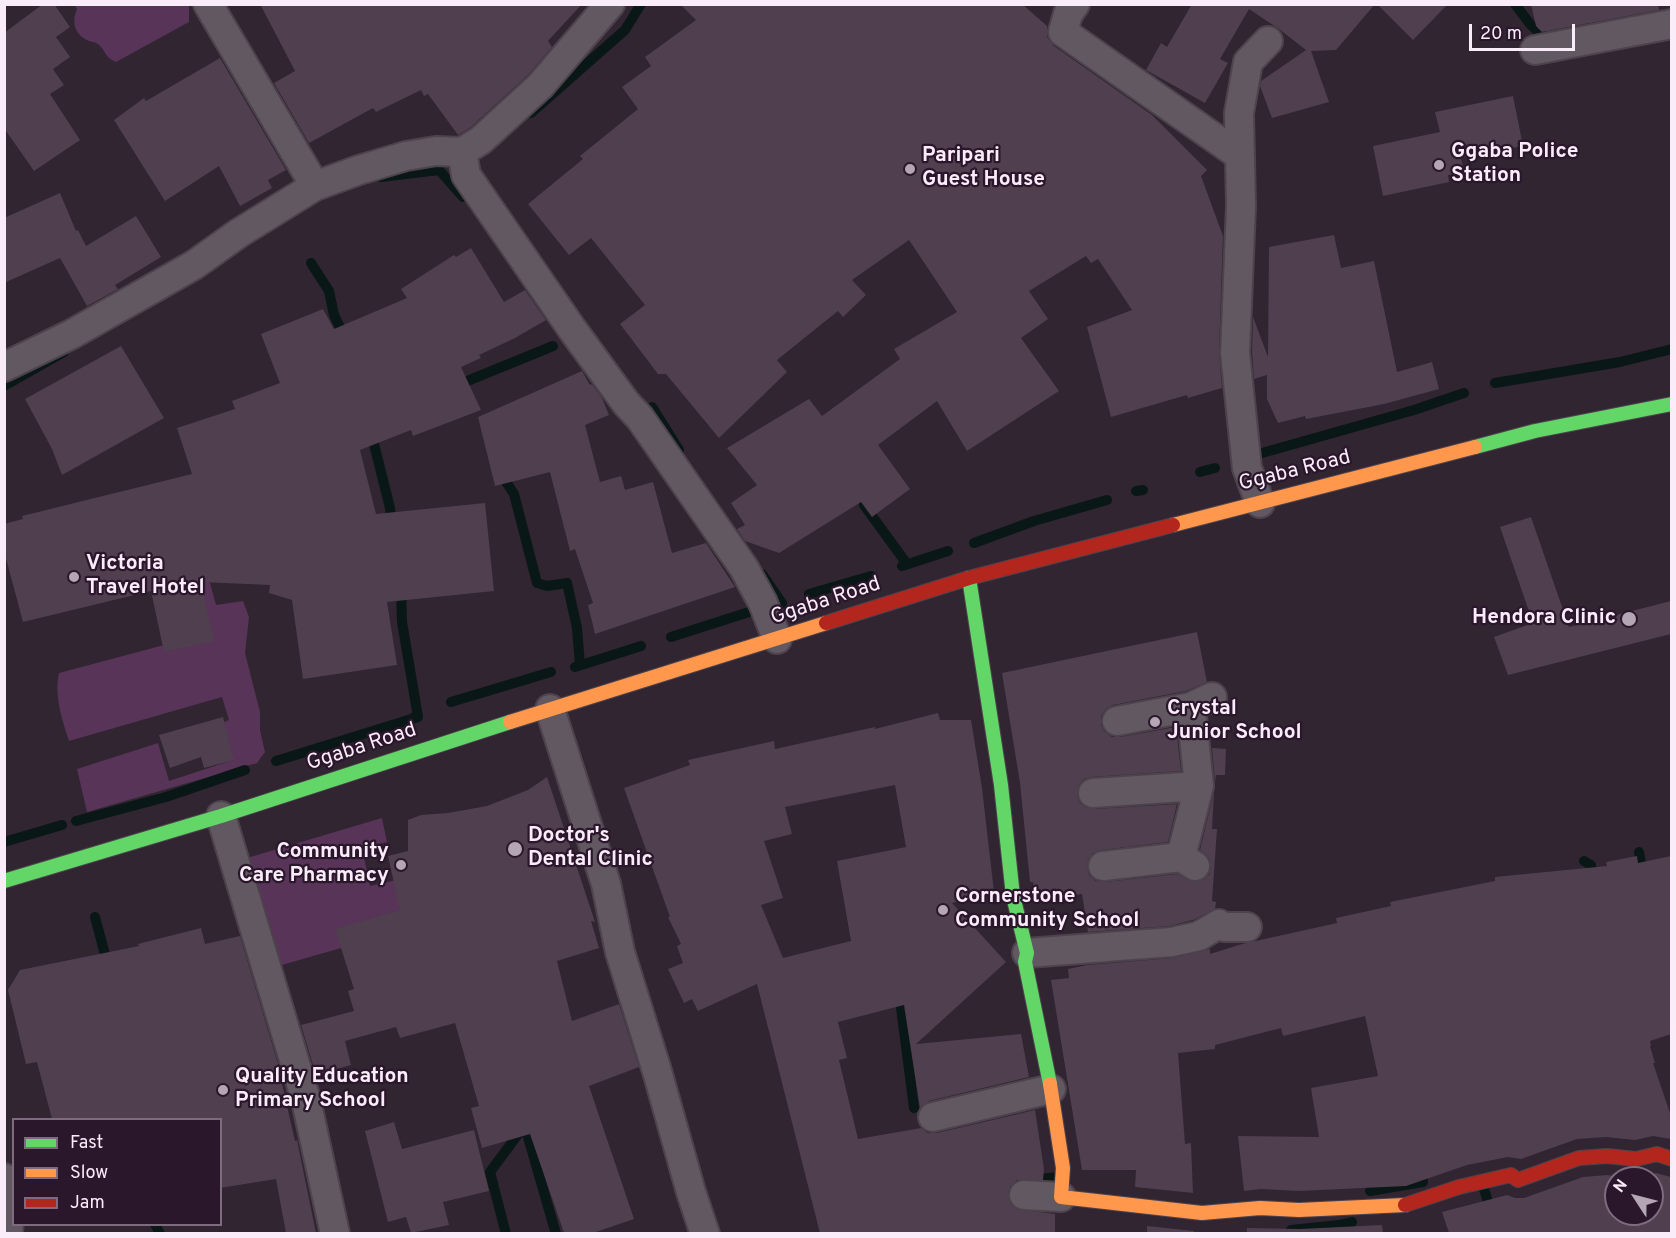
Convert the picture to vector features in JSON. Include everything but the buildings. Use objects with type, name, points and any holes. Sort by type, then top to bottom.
[{"type":"street","points":[[208,4],[315,186]]},
{"type":"street","points":[[4,367],[72,334],[194,265],[239,233],[315,186],[406,156],[435,151],[462,153],[480,140],[540,86],[609,4]]},
{"type":"street","points":[[1075,4],[1068,14],[1063,32],[1239,155]]},
{"type":"street","points":[[1535,50],[1671,24]]},
{"type":"street","points":[[1260,502],[1247,468],[1235,353],[1241,206],[1239,113],[1248,62],[1268,41]]},
{"type":"street","points":[[462,153],[466,175],[572,329],[640,418],[744,568],[764,603],[777,639]]},
{"type":"street","name":"Ggaba Road","points":[[4,881],[221,816],[550,709],[969,578],[1536,431],[1671,404]]},
{"type":"street","points":[[969,578],[1001,785],[1013,897],[1027,953],[1025,962],[1051,1089],[1063,1168],[1061,1197]]},
{"type":"street","points":[[1103,866],[1188,861],[1198,786],[1202,702],[1117,721]]},
{"type":"street","points":[[550,709],[606,884],[620,952],[705,1233]]},
{"type":"street","points":[[1093,793],[1198,786]]},
{"type":"street","points":[[221,816],[306,1100],[335,1233]]},
{"type":"street","points":[[1027,953],[1172,942],[1199,936],[1219,924],[1223,927],[1247,927]]},
{"type":"street","points":[[933,1117],[1051,1089]]},
{"type":"street","points":[[1024,1195],[1202,1213],[1260,1208],[1299,1210],[1410,1205],[1427,1197],[1486,1179],[1510,1175],[1518,1180],[1579,1158],[1607,1156],[1636,1159],[1657,1154],[1671,1159]]},
{"type":"street","points":[[4,1178],[10,1200],[8,1233]]},
{"type":"shaded area","points":[[75,5],[189,5],[189,22],[116,62],[109,58],[98,44],[89,41],[77,32],[74,24],[77,9]]},
{"type":"shaded area","points":[[209,579],[216,605],[243,601],[249,617],[245,653],[260,712],[260,730],[265,752],[257,763],[87,812],[77,769],[158,743],[169,781],[233,760],[222,723],[229,720],[222,697],[69,741],[58,699],[59,673],[209,633],[198,580]]},
{"type":"shaded area","points":[[382,818],[387,842],[362,848],[370,886],[401,879],[442,919],[275,967],[247,858]]},
{"type":"waterway","points":[[531,113],[625,30],[641,4]]},
{"type":"waterway","points":[[1515,4],[1530,24],[1551,44]]},
{"type":"waterway","points":[[381,177],[439,170],[463,197]]},
{"type":"waterway","points":[[311,263],[329,291],[334,315],[345,338]]},
{"type":"waterway","points":[[455,386],[553,346]]},
{"type":"waterway","points":[[1495,383],[1620,362],[1672,349]]},
{"type":"waterway","points":[[4,386],[64,352]]},
{"type":"waterway","points":[[1248,457],[1414,410],[1464,393]]},
{"type":"waterway","points":[[652,407],[679,450]]},
{"type":"waterway","points":[[371,432],[392,525]]},
{"type":"waterway","points":[[1200,472],[1215,468]]},
{"type":"waterway","points":[[501,474],[514,494],[537,583],[547,586],[567,583],[577,628],[580,665]]},
{"type":"waterway","points":[[1136,491],[1143,490]]},
{"type":"waterway","points":[[974,543],[1034,521],[1107,500]]},
{"type":"waterway","points":[[864,505],[907,564]]},
{"type":"waterway","points":[[902,566],[948,551]]},
{"type":"waterway","points":[[762,574],[782,603]]},
{"type":"waterway","points":[[809,594],[871,576]]},
{"type":"waterway","points":[[401,588],[402,622],[418,717]]},
{"type":"waterway","points":[[671,637],[749,612]]},
{"type":"waterway","points":[[575,667],[641,646]]},
{"type":"waterway","points":[[451,702],[551,672]]},
{"type":"waterway","points":[[276,761],[418,717],[413,718]]},
{"type":"waterway","points":[[76,821],[166,797],[245,770]]},
{"type":"waterway","points":[[4,842],[62,825]]},
{"type":"waterway","points":[[1639,852],[1643,875]]},
{"type":"waterway","points":[[1584,861],[1591,865],[1593,881]]},
{"type":"waterway","points":[[95,917],[108,966]]},
{"type":"waterway","points":[[899,992],[914,1108]]},
{"type":"waterway","points":[[506,1234],[490,1172],[519,1133],[519,1125]]},
{"type":"waterway","points":[[526,1130],[556,1234]]},
{"type":"waterway","points":[[1370,1191],[1423,1182],[1421,1174]]},
{"type":"waterway","points":[[1004,1183],[1058,1177]]},
{"type":"waterway","points":[[1484,1189],[1498,1234]]},
{"type":"waterway","points":[[1291,1230],[1352,1222]]},
{"type":"waterway","points":[[156,1226],[160,1234]]},
{"type":"traffic: fast","points":[[1475,447],[1535,431],[1672,404]]},
{"type":"traffic: fast","points":[[969,578],[1001,785],[1013,896],[1027,953],[1025,962],[1050,1084]]},
{"type":"traffic: fast","points":[[4,881],[221,816],[510,722]]},
{"type":"traffic: slow","points":[[1173,525],[1475,447]]},
{"type":"traffic: slow","points":[[510,722],[826,623]]},
{"type":"traffic: slow","points":[[1050,1084],[1063,1168],[1061,1197],[1202,1213],[1260,1208],[1299,1210],[1405,1205]]},
{"type":"traffic: jam","points":[[826,623],[969,578],[1173,525]]},
{"type":"traffic: jam","points":[[1405,1205],[1459,1187],[1511,1175],[1518,1180],[1579,1158],[1607,1156],[1636,1159],[1657,1154],[1672,1159]]},
{"type":"place","name":"Ggaba Police Station","points":[[1439,165]]},
{"type":"place","name":"Paripari Guest House","points":[[910,169]]},
{"type":"place","name":"Victoria Travel Hotel","points":[[74,577]]},
{"type":"place","name":"Hendora Clinic","points":[[1629,619]]},
{"type":"place","name":"Crystal Junior School","points":[[1155,722]]},
{"type":"place","name":"Doctor's Dental Clinic","points":[[515,849]]},
{"type":"place","name":"Community Care Pharmacy","points":[[401,865]]},
{"type":"place","name":"Cornerstone Community School","points":[[943,910]]},
{"type":"place","name":"Quality Education Primary School","points":[[223,1090]]}]
